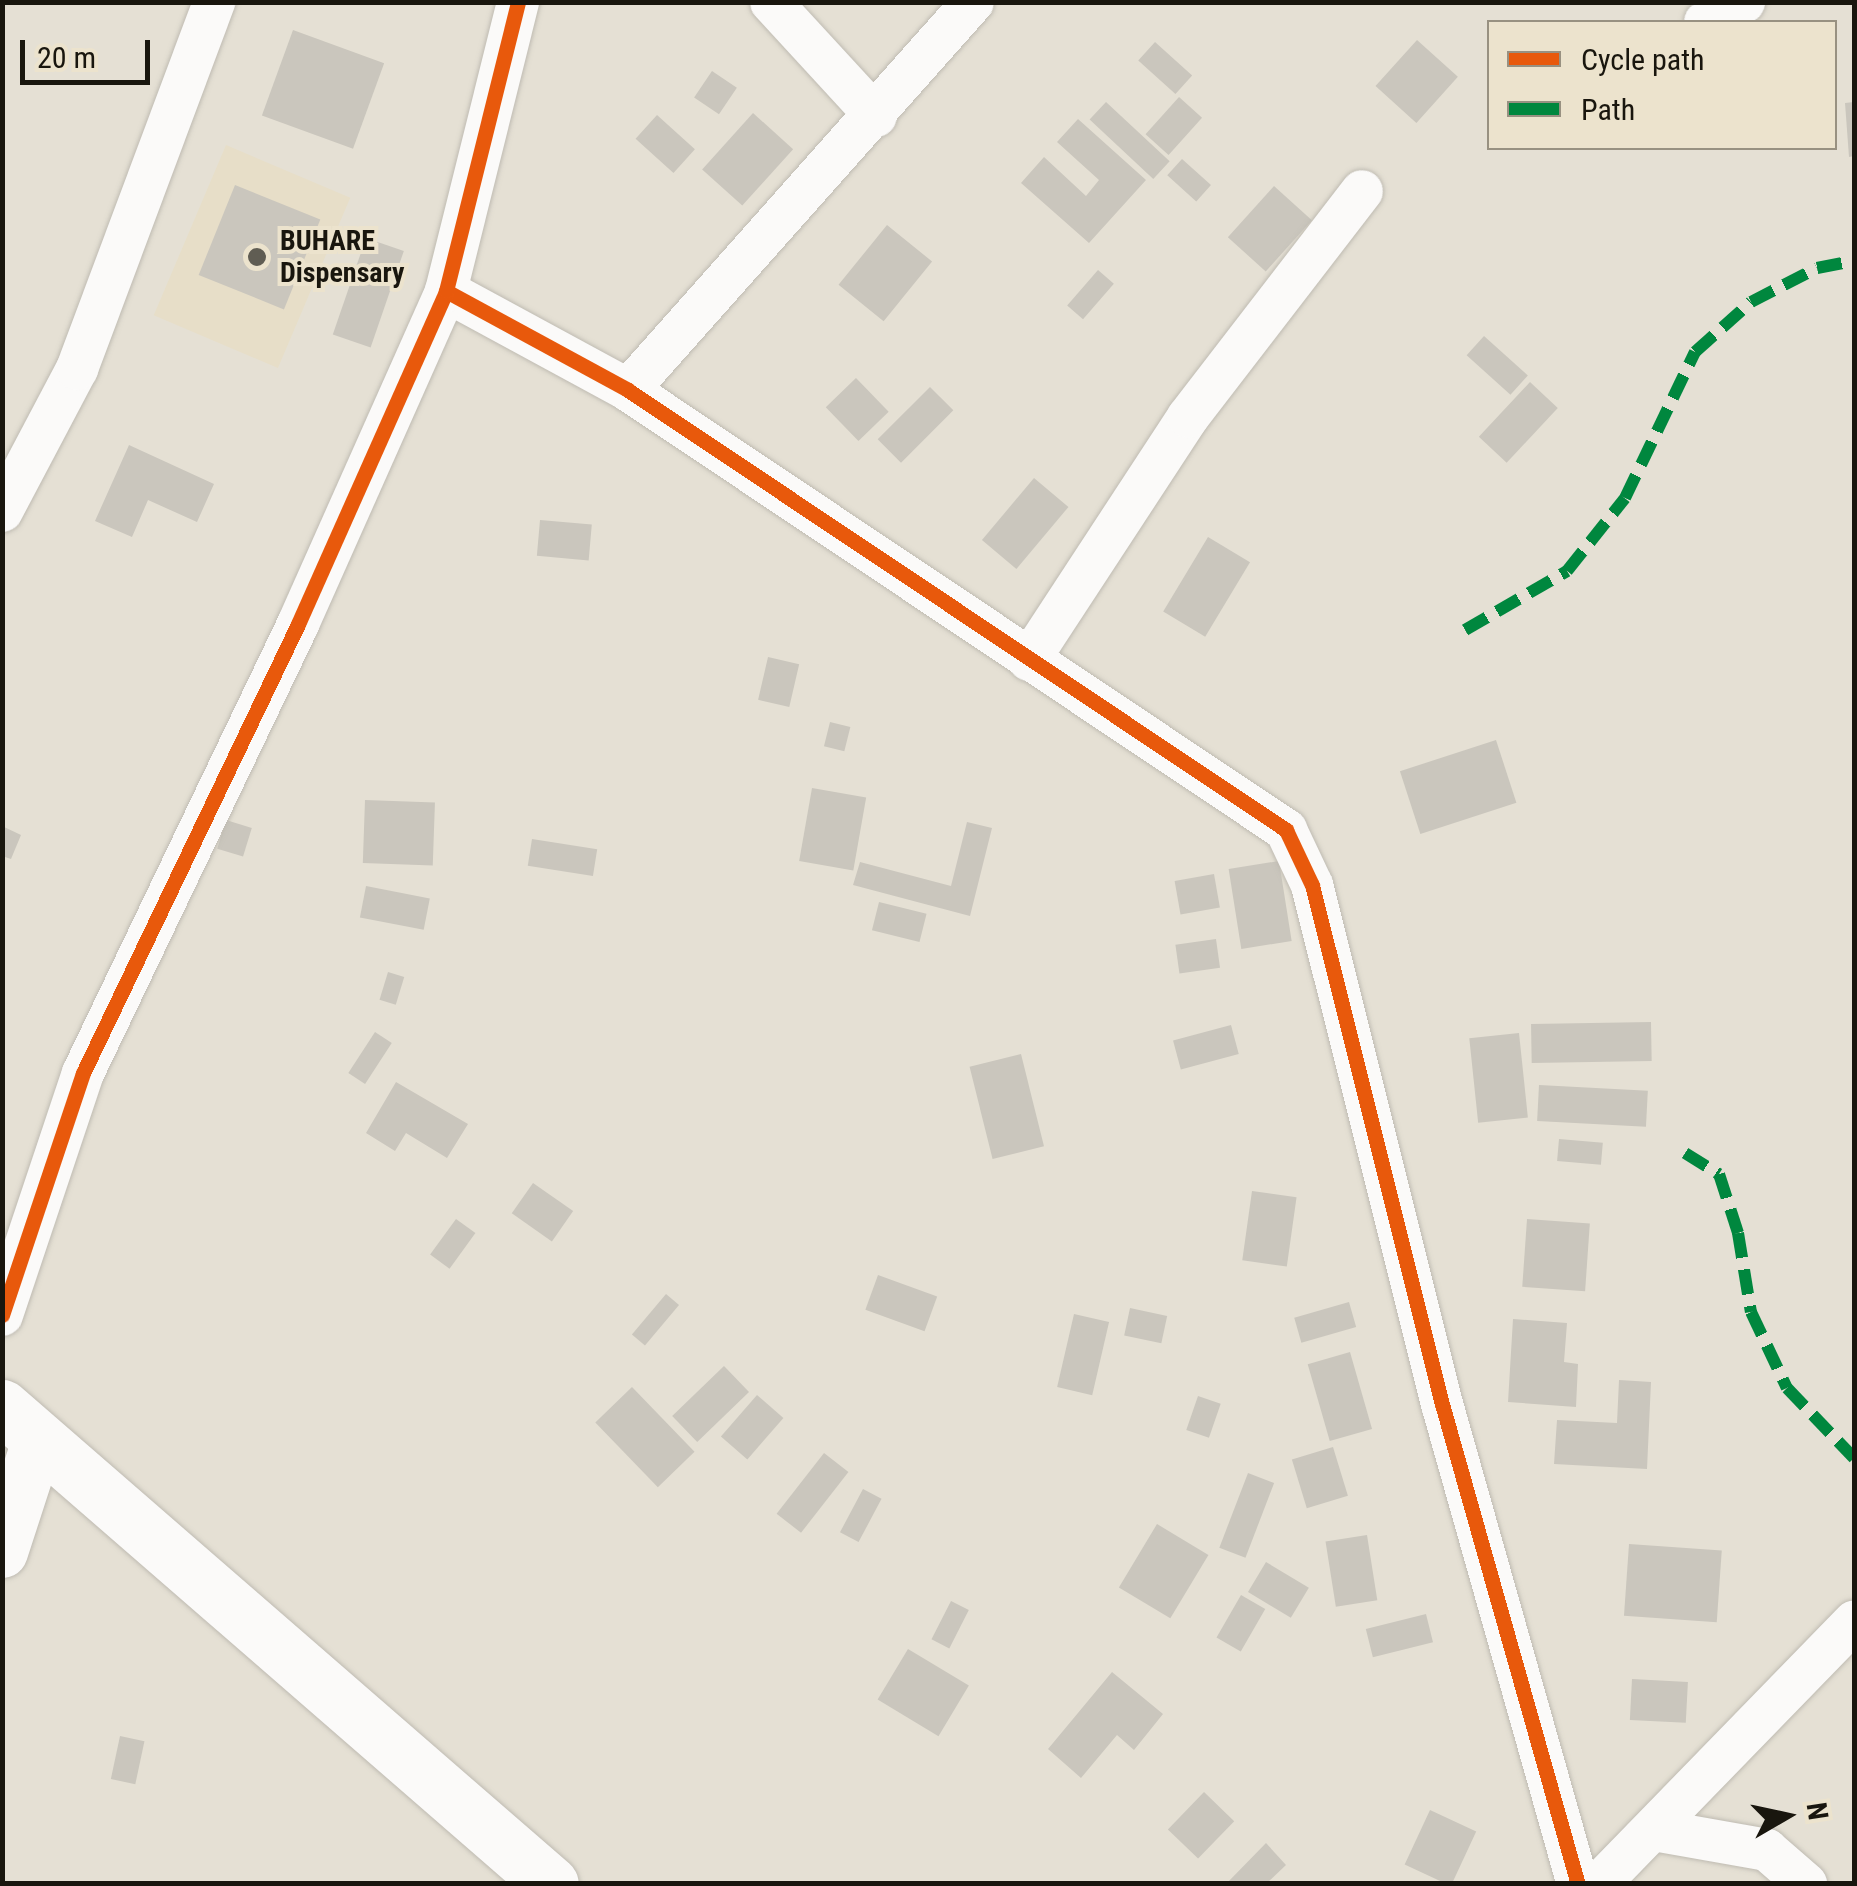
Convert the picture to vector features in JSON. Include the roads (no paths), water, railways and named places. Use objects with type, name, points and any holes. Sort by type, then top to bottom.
[{"type":"main road","points":[[20,1424],[551,1884]]},
{"type":"street","points":[[2,510],[76,369],[214,2]]},
{"type":"street","points":[[2,1314],[96,1042],[298,624],[446,291],[518,2]]},
{"type":"street","points":[[771,2],[876,116]]},
{"type":"street","points":[[628,390],[876,116],[973,2]]},
{"type":"street","points":[[1709,20],[1744,2]]},
{"type":"street","points":[[1030,660],[1188,417],[1362,191]]},
{"type":"street","points":[[446,291],[628,390],[1286,830],[1312,885],[1432,1367],[1578,1884]]},
{"type":"street","points":[[2,1552],[20,1424]]},
{"type":"street","points":[[1598,1884],[1854,1622]]},
{"type":"street","points":[[1654,1830],[1767,1850],[1806,1884]]},
{"type":"place","name":"BUHARE Dispensary","points":[[257,257]]}]
